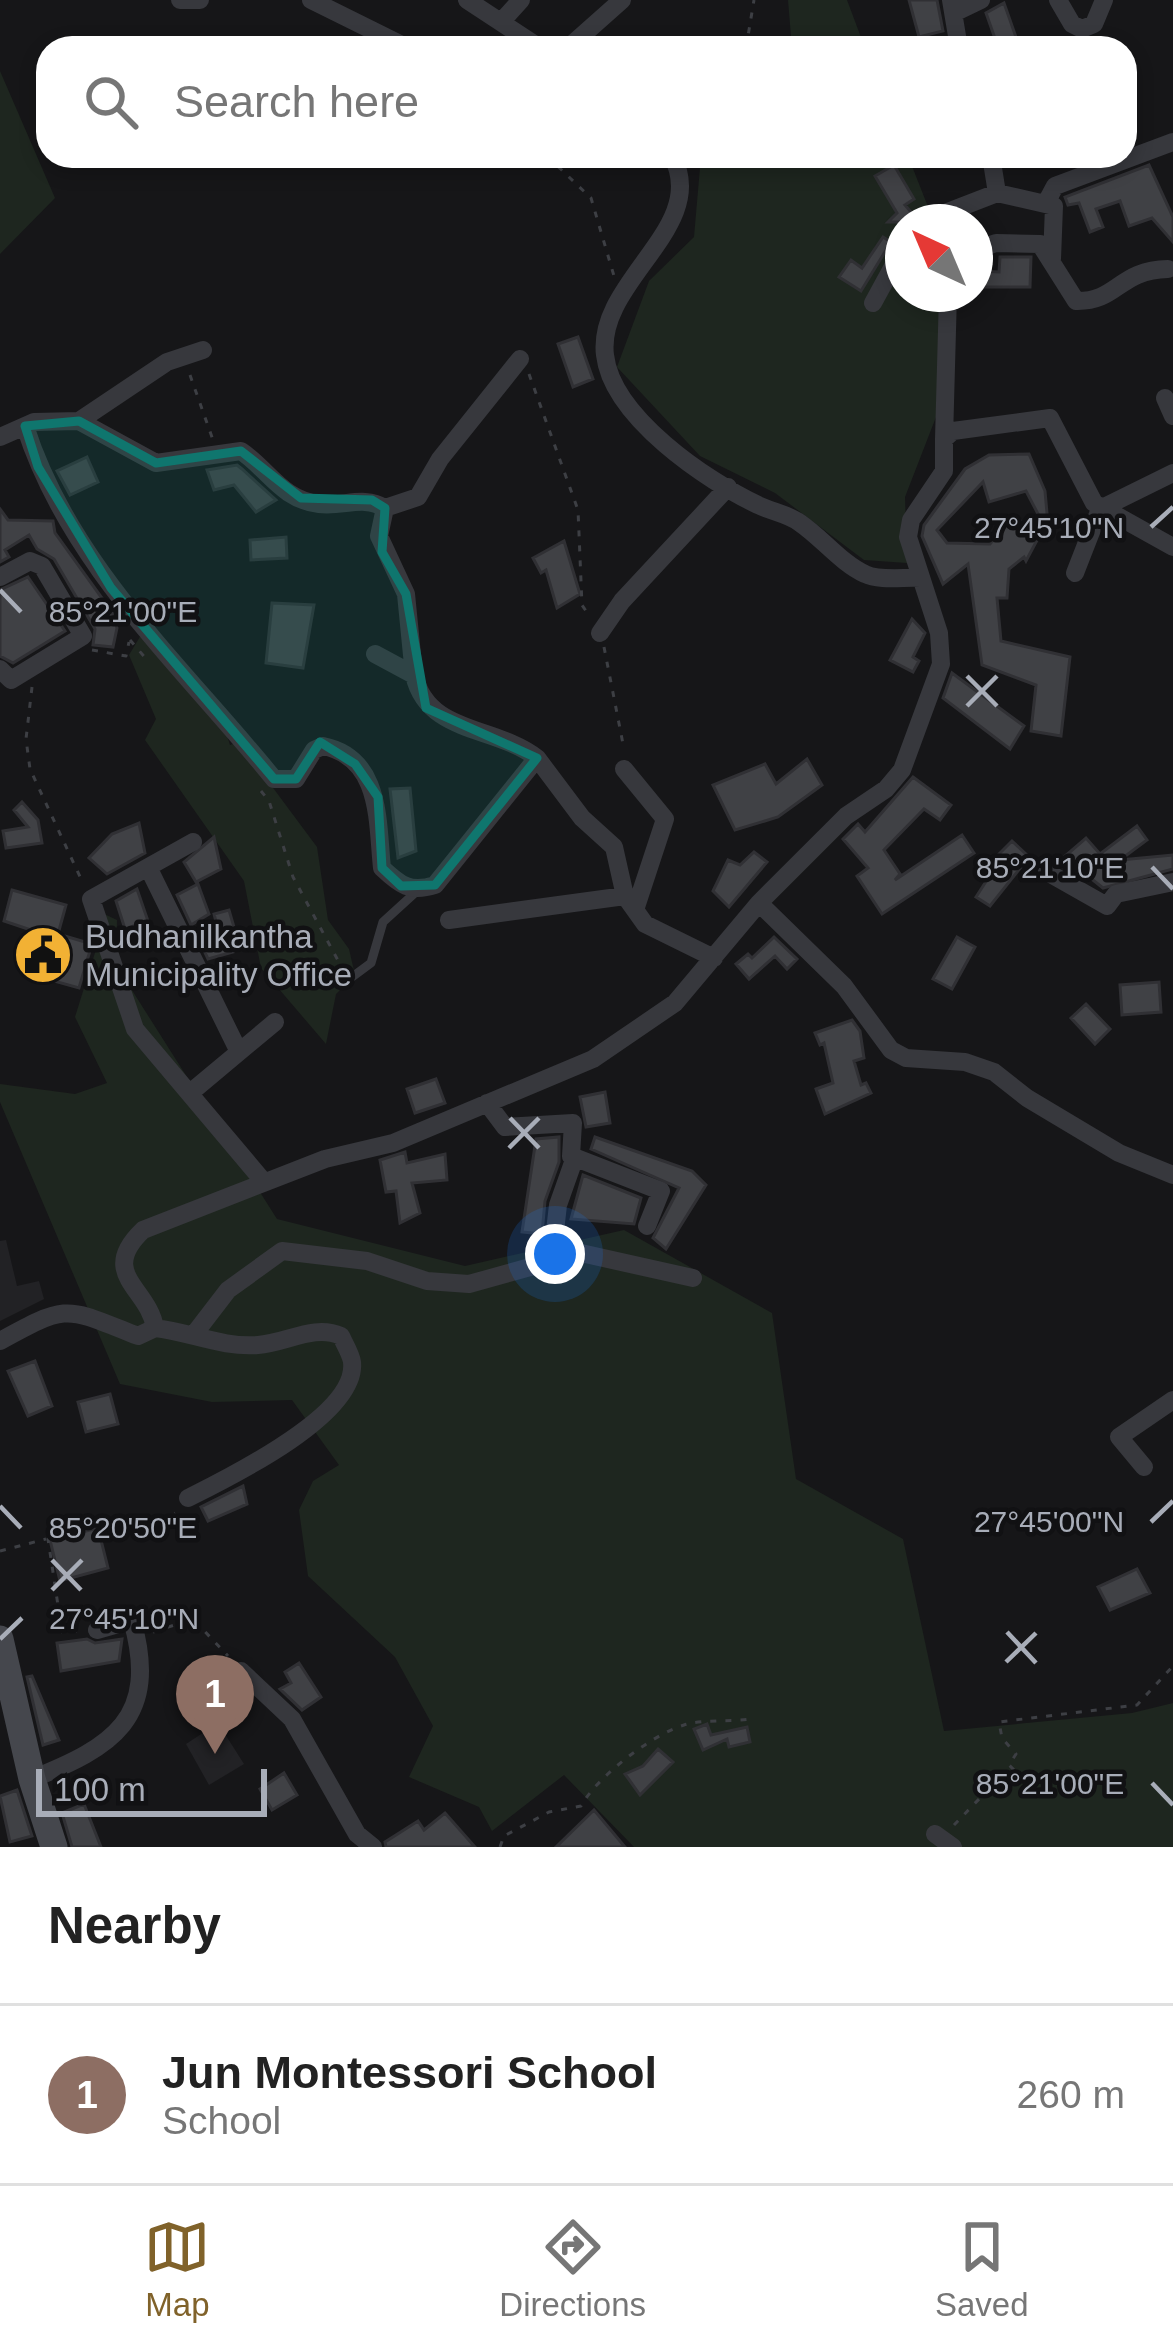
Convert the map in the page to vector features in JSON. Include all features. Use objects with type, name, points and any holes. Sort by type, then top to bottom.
[{"type":"main road","points":[[0,1639],[32,1779],[54,1847]]},
{"type":"street","points":[[180,0],[200,0]]},
{"type":"street","points":[[466,0],[522,36]]},
{"type":"street","points":[[501,22],[520,0]]},
{"type":"street","points":[[582,36],[622,0]]},
{"type":"street","points":[[957,36],[953,6],[981,0]]},
{"type":"street","points":[[1058,0],[1072,24],[1082,29],[1094,24],[1105,0]]},
{"type":"street","points":[[321,1],[386,36]]},
{"type":"street","points":[[1137,155],[1173,142]]},
{"type":"street","points":[[679,168],[674,219],[620,296],[605,355],[629,406],[668,451],[728,487],[796,519],[867,576],[920,578]]},
{"type":"street","points":[[994,168],[997,193]]},
{"type":"street","points":[[1047,201],[1055,186],[1103,168]]},
{"type":"street","points":[[969,204],[997,193],[1047,201],[1054,206],[1052,259]]},
{"type":"street","points":[[993,247],[1040,244],[1076,301],[1097,301],[1139,270],[1171,271]]},
{"type":"street","points":[[873,303],[885,281]]},
{"type":"street","points":[[155,1328],[125,1274],[135,1238],[143,1230],[325,1159],[393,1142],[593,1059],[674,1003],[759,903],[846,816],[886,790],[902,770],[941,664],[939,633],[908,537],[911,520],[940,483],[948,312]]},
{"type":"street","points":[[0,437],[25,426],[79,421],[183,357],[203,350]]},
{"type":"street","points":[[385,508],[418,496],[440,459],[520,359]]},
{"type":"street","points":[[944,439],[953,431],[1049,418],[1100,508],[1173,547]]},
{"type":"street","points":[[79,421],[156,463],[241,451],[272,483],[301,498],[320,504],[372,500],[385,508]]},
{"type":"street","points":[[25,426],[38,466],[111,588],[274,779],[296,779],[314,749],[323,746],[355,764],[378,796],[382,868],[401,886],[417,891],[435,885],[537,758]]},
{"type":"street","points":[[1075,573],[1100,508],[1173,473]]},
{"type":"street","points":[[600,633],[622,601],[728,487]]},
{"type":"street","points":[[385,508],[379,536],[406,594],[414,675],[426,708],[447,720],[517,742],[537,758],[582,818],[614,847],[630,903],[645,924],[714,958]]},
{"type":"street","points":[[0,577],[37,563],[83,636],[81,642],[11,680],[0,669]]},
{"type":"street","points":[[375,654],[414,675]]},
{"type":"street","points":[[624,769],[665,819],[630,903]]},
{"type":"street","points":[[194,842],[91,899],[136,1029],[264,1182]]},
{"type":"street","points":[[149,868],[239,1052]]},
{"type":"street","points":[[1047,872],[1107,906],[1116,894],[1173,882]]},
{"type":"street","points":[[449,920],[630,903]]},
{"type":"street","points":[[759,903],[844,986],[891,1050],[907,1058],[965,1062],[994,1072],[1027,1098],[1119,1153],[1173,1175]]},
{"type":"street","points":[[190,1093],[275,1022]]},
{"type":"street","points":[[487,1103],[505,1127],[573,1123],[575,1157],[555,1231]]},
{"type":"street","points":[[575,1157],[661,1191],[647,1226]]},
{"type":"street","points":[[195,1333],[227,1290],[282,1251],[367,1261],[427,1281],[469,1284],[580,1252],[693,1278]]},
{"type":"street","points":[[0,1342],[64,1310],[138,1336],[155,1328],[195,1333],[233,1346],[266,1345],[325,1329],[340,1336],[353,1364],[345,1390],[331,1411],[254,1464],[190,1497]]},
{"type":"street","points":[[1144,1467],[1119,1437],[1173,1400]]},
{"type":"street","points":[[32,1779],[96,1753],[123,1730],[140,1650],[132,1621],[97,1630]]},
{"type":"street","points":[[241,1671],[292,1719],[365,1841],[337,1847]]},
{"type":"lane","points":[[348,980],[371,963],[383,922],[417,891]]},
{"type":"path","points":[[748,36],[754,0]]},
{"type":"path","points":[[560,168],[591,198],[620,296]]},
{"type":"path","points":[[183,357],[218,453]]},
{"type":"path","points":[[520,359],[540,393],[578,510],[582,605],[600,633],[623,728],[624,769]]},
{"type":"path","points":[[81,645],[103,656],[126,656],[130,640],[160,674]]},
{"type":"path","points":[[33,674],[26,739],[30,770],[91,899]]},
{"type":"path","points":[[260,789],[269,801],[292,878],[348,980]]},
{"type":"path","points":[[0,1551],[100,1524],[162,1521],[193,1502],[190,1497]]},
{"type":"path","points":[[48,1539],[62,1633],[97,1630]]},
{"type":"path","points":[[145,1634],[193,1619],[241,1671]]},
{"type":"path","points":[[946,1838],[981,1797],[1019,1775],[1009,1765],[1016,1754],[1002,1738],[999,1721],[1137,1705],[1173,1666]]},
{"type":"path","points":[[500,1847],[504,1836],[549,1812],[581,1806],[607,1775],[682,1725],[750,1719]]},
{"type":"highlighted area","points":[[79,421],[156,463],[241,451],[301,498],[372,500],[385,508],[382,552],[406,594],[426,708],[537,758],[435,885],[401,886],[382,868],[378,797],[355,764],[320,742],[296,779],[274,779],[111,588],[38,467],[25,426]]},
{"type":"shaded area","points":[[788,0],[847,0],[860,36],[791,36]]},
{"type":"shaded area","points":[[0,71],[36,154],[36,168],[42,168],[55,198],[0,254]]},
{"type":"shaded area","points":[[700,168],[913,168],[927,204],[885,204],[885,312],[943,312],[943,399],[905,497],[907,563],[864,560],[775,493],[700,456],[617,367],[649,281],[694,237]]},
{"type":"shaded area","points":[[141,635],[222,720],[230,745],[239,742],[317,847],[328,920],[349,949],[355,975],[336,994],[326,1044],[261,968],[244,881],[145,740],[156,719],[129,655]]},
{"type":"shaded area","points":[[102,913],[117,920],[116,965],[277,1219],[465,1266],[624,1230],[772,1313],[796,1479],[903,1539],[944,1731],[1132,1713],[1173,1703],[1173,1847],[634,1847],[564,1775],[492,1831],[479,1807],[409,1777],[433,1726],[395,1657],[308,1576],[299,1510],[313,1481],[339,1465],[292,1400],[212,1402],[120,1384],[0,1102],[0,1084],[75,1094],[107,1083],[75,1017],[103,927]]},
{"type":"shaded area","points":[[6,1240],[17,1286],[39,1281],[44,1299],[0,1321],[0,1241]]},
{"type":"shaded area","points":[[218,1723],[244,1764],[209,1785],[186,1744]]},
{"type":"building","points":[[909,0],[937,0],[943,31],[919,36]]},
{"type":"building","points":[[1004,3],[1016,36],[994,36],[986,13]]},
{"type":"building","points":[[1149,165],[1173,217],[1173,242],[1152,218],[1129,226],[1120,201],[1096,209],[1103,227],[1090,232],[1079,203],[1068,205],[1065,197]]},
{"type":"building","points":[[896,168],[914,199],[892,204],[875,176]]},
{"type":"building","points":[[885,238],[885,252],[861,291],[839,277],[851,260],[862,268]]},
{"type":"building","points":[[1000,257],[1031,257],[1030,287],[993,287],[993,272],[999,272]]},
{"type":"building","points":[[578,337],[593,379],[573,387],[558,344]]},
{"type":"building","points":[[1029,454],[1045,491],[1049,535],[1026,491],[989,502],[983,482],[937,530],[947,543],[990,544],[1012,518],[1043,529],[1026,561],[1024,557],[1009,569],[1007,598],[997,598],[1001,641],[1070,657],[1061,736],[1031,731],[1036,685],[982,665],[968,564],[943,584],[922,536],[924,525],[965,469],[989,455]]},
{"type":"building","points":[[87,457],[98,482],[70,495],[57,471]]},
{"type":"building","points":[[237,465],[276,500],[256,512],[234,485],[214,490],[207,470]]},
{"type":"building","points":[[0,509],[8,520],[53,521],[55,533],[112,612],[117,628],[113,647],[93,645],[95,629],[54,559],[37,549],[29,535],[5,550],[9,557],[0,562]]},
{"type":"building","points":[[286,537],[287,558],[251,560],[250,540]]},
{"type":"building","points":[[564,541],[580,594],[557,608],[546,570],[541,573],[533,558]]},
{"type":"building","points":[[28,577],[65,631],[13,663],[0,656],[0,590]]},
{"type":"building","points":[[272,603],[314,605],[303,668],[266,663]]},
{"type":"building","points":[[912,619],[925,633],[913,657],[919,661],[913,672],[890,660]]},
{"type":"building","points":[[952,673],[1024,726],[1010,749],[943,698]]},
{"type":"building","points":[[807,759],[822,785],[778,817],[735,830],[713,785],[765,764],[776,784]]},
{"type":"building","points":[[913,777],[951,805],[940,820],[924,809],[884,850],[900,874],[895,880],[962,835],[974,853],[882,914],[857,876],[868,868],[843,839],[858,824],[865,832]]},
{"type":"building","points":[[410,788],[416,851],[398,858],[390,789]]},
{"type":"building","points":[[22,802],[38,820],[42,843],[6,848],[3,831],[28,827],[14,810]]},
{"type":"building","points":[[139,823],[145,853],[107,874],[89,858],[112,834]]},
{"type":"building","points":[[1137,826],[1147,840],[1120,860],[1173,855],[1173,869],[1103,888],[1064,857],[1086,838],[1100,854]]},
{"type":"building","points":[[214,837],[221,869],[196,882],[184,862]]},
{"type":"building","points":[[1012,841],[1029,857],[990,906],[976,897],[994,869],[989,864]]},
{"type":"building","points":[[754,852],[767,862],[729,907],[713,891],[728,860],[740,865]]},
{"type":"building","points":[[198,884],[209,914],[191,925],[177,895]]},
{"type":"building","points":[[137,889],[148,921],[125,929],[116,901]]},
{"type":"building","points":[[12,890],[66,905],[58,934],[92,944],[79,988],[43,978],[46,958],[32,953],[25,940],[28,929],[4,921]]},
{"type":"building","points":[[229,910],[236,934],[227,937],[233,952],[208,959],[201,944],[220,937],[214,914]]},
{"type":"building","points":[[774,937],[797,959],[787,969],[775,956],[749,979],[736,964],[748,954],[752,958]]},
{"type":"building","points":[[957,937],[975,947],[952,989],[933,979]]},
{"type":"building","points":[[1159,982],[1161,1012],[1122,1015],[1120,985]]},
{"type":"building","points":[[1086,1004],[1110,1029],[1095,1044],[1071,1018]]},
{"type":"building","points":[[852,1020],[860,1031],[864,1058],[854,1061],[861,1085],[866,1083],[871,1093],[825,1114],[816,1089],[833,1083],[824,1043],[820,1045],[815,1033]]},
{"type":"building","points":[[436,1079],[445,1103],[415,1113],[407,1089]]},
{"type":"building","points":[[605,1092],[610,1123],[586,1127],[580,1097]]},
{"type":"building","points":[[559,1137],[559,1162],[545,1201],[542,1234],[522,1232],[536,1139]]},
{"type":"building","points":[[595,1137],[692,1171],[706,1185],[666,1249],[653,1238],[679,1188],[591,1149]]},
{"type":"building","points":[[405,1152],[407,1163],[445,1154],[447,1180],[412,1183],[420,1213],[400,1223],[396,1191],[386,1192],[380,1160]]},
{"type":"building","points":[[583,1175],[641,1198],[634,1224],[571,1219]]},
{"type":"building","points":[[35,1361],[52,1406],[28,1416],[8,1371]]},
{"type":"building","points":[[110,1394],[118,1424],[86,1432],[78,1402]]},
{"type":"building","points":[[243,1486],[247,1504],[208,1521],[201,1507]]},
{"type":"building","points":[[98,1528],[108,1568],[60,1581],[50,1540]]},
{"type":"building","points":[[1137,1569],[1150,1593],[1110,1610],[1098,1587]]},
{"type":"building","points":[[87,1639],[95,1643],[122,1639],[119,1661],[61,1671],[57,1643]]},
{"type":"building","points":[[299,1663],[321,1697],[302,1710],[280,1689],[291,1683],[285,1672]]},
{"type":"building","points":[[32,1676],[59,1740],[43,1745],[27,1677]]},
{"type":"building","points":[[707,1724],[711,1735],[747,1727],[750,1742],[729,1747],[727,1739],[703,1750],[694,1729]]},
{"type":"building","points":[[658,1749],[673,1762],[640,1795],[625,1774],[643,1766]]},
{"type":"building","points":[[284,1773],[297,1795],[272,1810],[260,1789]]},
{"type":"building","points":[[17,1790],[32,1836],[10,1842],[0,1796]]},
{"type":"building","points":[[84,1804],[101,1847],[72,1847],[62,1813]]},
{"type":"building","points":[[594,1810],[625,1847],[556,1847]]},
{"type":"building","points":[[445,1813],[475,1847],[386,1847],[385,1842],[418,1821],[424,1830]]},
{"type":"place","name":"Budhanilkantha Municipality Office","points":[[43,955]]},
{"type":"place","name":"Jun Montessori School","points":[[215,1754]]}]
